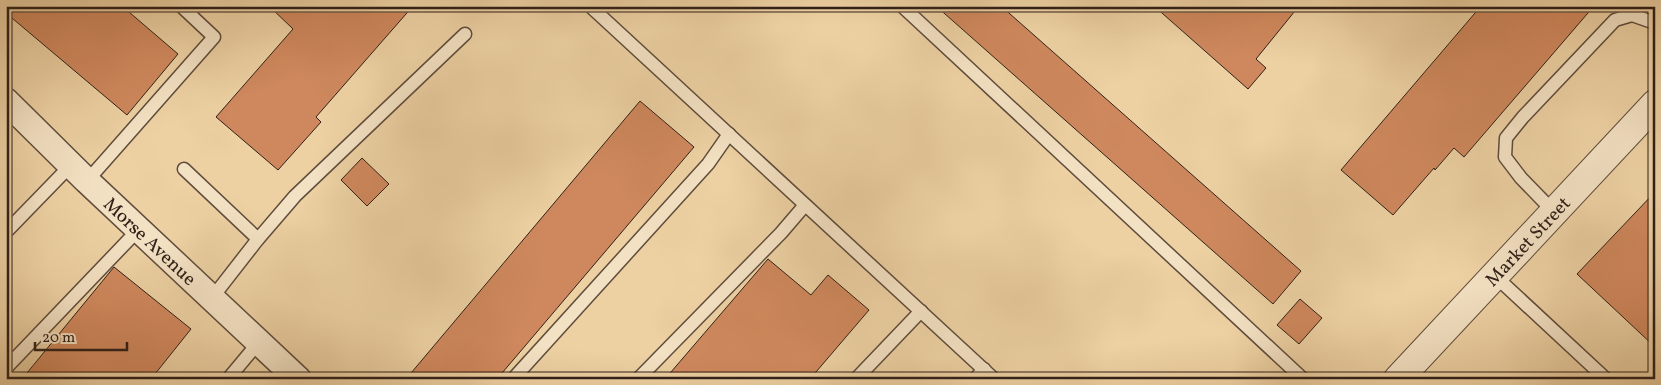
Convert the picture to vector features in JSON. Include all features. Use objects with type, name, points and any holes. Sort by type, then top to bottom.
[{"type":"street","name":"Morse Avenue","points":[[6,101],[258,343],[298,379]]},
{"type":"street","name":"Market Street","points":[[1398,379],[1655,104]]},
{"type":"lane","points":[[6,232],[80,173],[214,37],[181,6]]},
{"type":"lane","points":[[590,6],[921,311],[980,374],[994,379]]},
{"type":"lane","points":[[902,6],[1303,379]]},
{"type":"lane","points":[[1554,212],[1521,178],[1505,157],[1506,138],[1523,117],[1614,20],[1632,15],[1655,23]]},
{"type":"lane","points":[[212,298],[258,239],[295,196],[465,34]]},
{"type":"lane","points":[[513,379],[708,164],[729,134]]},
{"type":"lane","points":[[184,169],[258,239]]},
{"type":"lane","points":[[638,379],[781,234],[806,205]]},
{"type":"lane","points":[[6,368],[139,229]]},
{"type":"lane","points":[[1494,275],[1606,379]]},
{"type":"lane","points":[[856,379],[921,311]]},
{"type":"lane","points":[[228,379],[258,343]]},
{"type":"building","points":[[6,6],[122,6],[178,54],[127,115],[6,13]]},
{"type":"building","points":[[269,6],[413,6],[316,117],[321,122],[278,170],[216,117],[293,29]]},
{"type":"building","points":[[936,6],[1001,6],[1301,271],[1273,304]]},
{"type":"building","points":[[1154,6],[1299,6],[1256,59],[1266,68],[1248,89]]},
{"type":"building","points":[[1481,6],[1594,6],[1464,157],[1454,148],[1393,215],[1341,170]]},
{"type":"building","points":[[640,101],[694,147],[497,379],[406,379]]},
{"type":"building","points":[[362,158],[389,184],[367,206],[341,180]]},
{"type":"building","points":[[1655,192],[1655,347],[1577,274]]},
{"type":"building","points":[[768,259],[811,295],[828,275],[869,310],[810,379],[665,379]]},
{"type":"building","points":[[114,267],[191,329],[151,379],[22,379]]},
{"type":"building","points":[[1300,299],[1322,318],[1299,344],[1277,325]]}]
